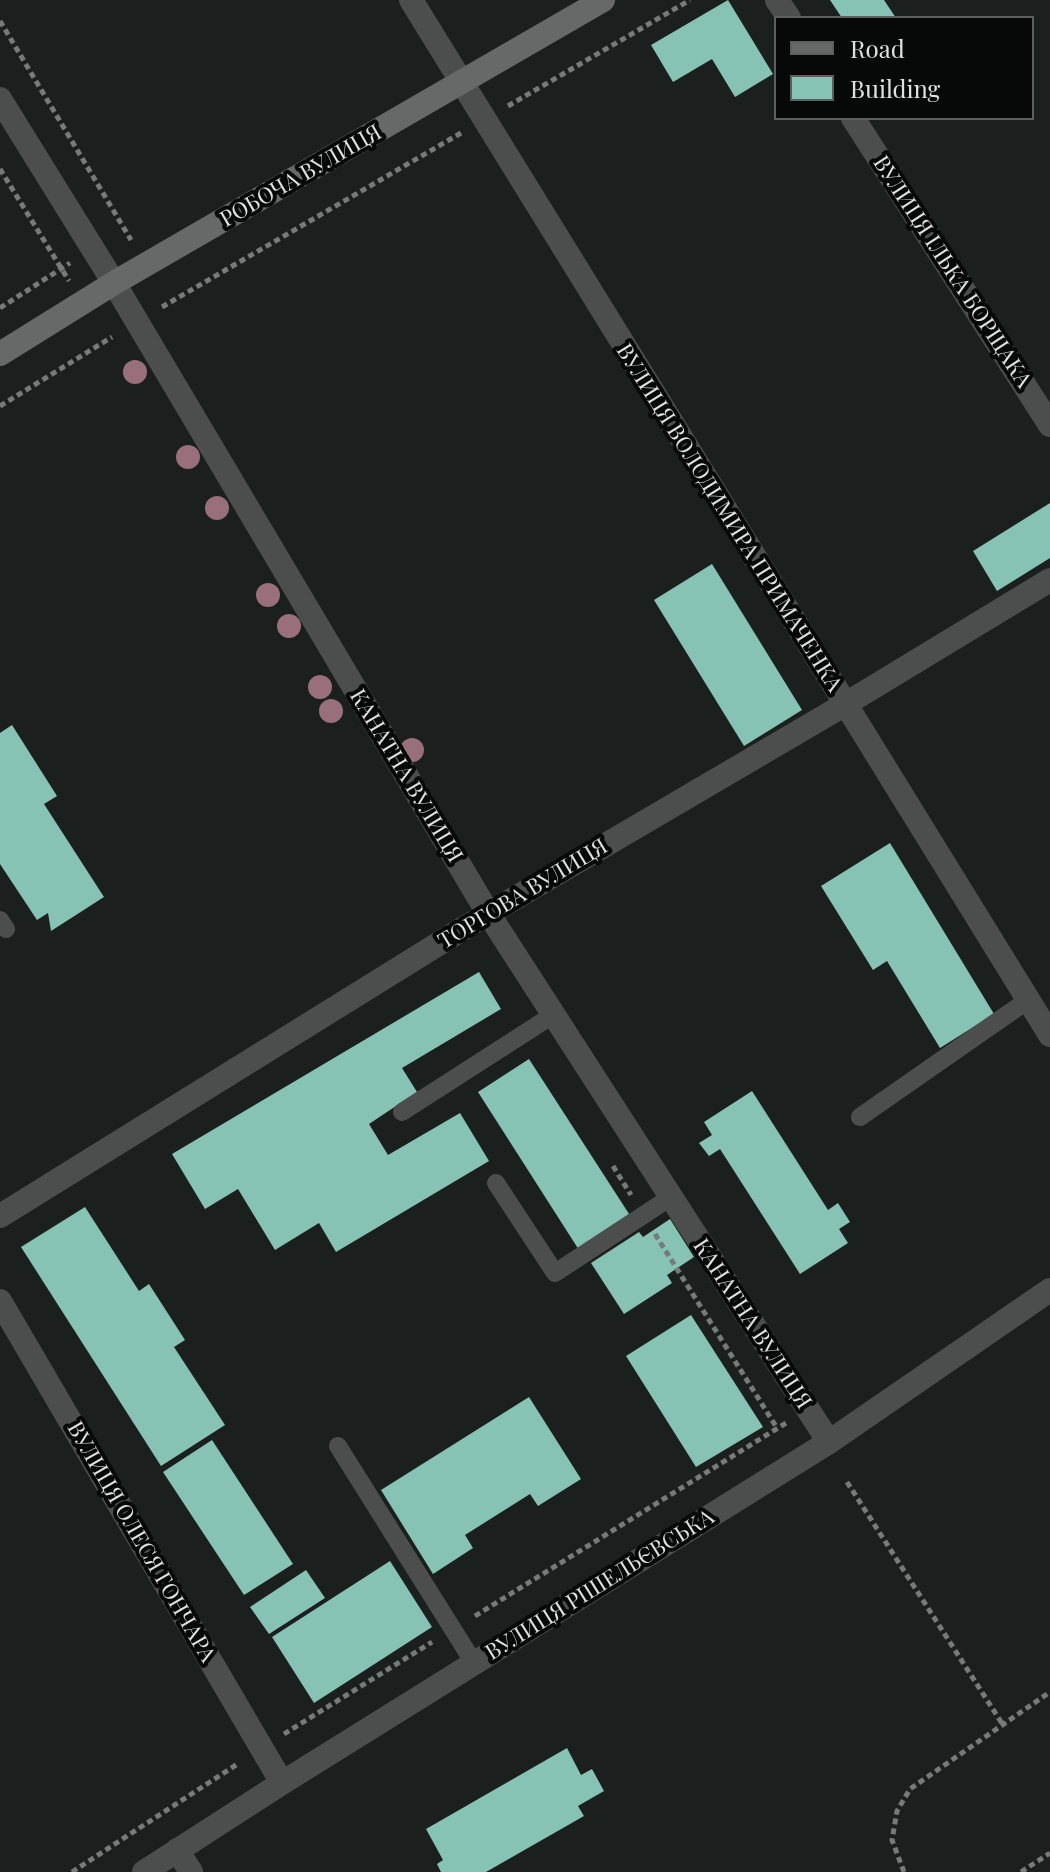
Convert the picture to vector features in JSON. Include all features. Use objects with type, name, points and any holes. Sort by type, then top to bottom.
[{"type":"street","name":"ВУЛИЦЯ ВОЛОДИМИРА ПРИМАЧЕНКА","points":[[411,0],[1050,1035]]},
{"type":"street","name":"РОБОЧА ВУЛИЦЯ","points":[[0,354],[114,283],[603,0]]},
{"type":"street","name":"КАНАТНА ВУЛИЦЯ","points":[[0,99],[114,283],[488,913],[829,1442]]},
{"type":"street","name":"ВУЛИЦЯ ІЛЬКА БОРЩАКА","points":[[854,120],[1050,425]]},
{"type":"street","name":"ТОРГОВА ВУЛИЦЯ","points":[[0,1216],[488,913],[844,705],[1050,580]]},
{"type":"street","name":"ВУЛИЦЯ РІШЕЛЬЄВСЬКА","points":[[144,1872],[829,1442],[1050,1290]]},
{"type":"street","name":"ВУЛИЦЯ ОЛЕСЯ ГОНЧАРА","points":[[0,1301],[282,1783]]},
{"type":"street","points":[[177,1850],[191,1872]]},
{"type":"lane","points":[[860,1117],[1028,1000]]},
{"type":"lane","points":[[402,1112],[553,1015]]},
{"type":"lane","points":[[496,1183],[555,1273],[671,1197]]},
{"type":"lane","points":[[338,1446],[474,1663]]},
{"type":"path","points":[[0,406],[137,322],[690,0]]},
{"type":"path","points":[[0,21],[133,244]]},
{"type":"path","points":[[0,169],[82,303]]},
{"type":"path","points":[[0,308],[92,249]]},
{"type":"path","points":[[611,1162],[777,1428]]},
{"type":"path","points":[[72,1872],[262,1748],[807,1410]]},
{"type":"path","points":[[847,1482],[1003,1725]]},
{"type":"path","points":[[904,1872],[892,1840],[897,1811],[910,1789],[1050,1692]]},
{"type":"path","points":[[1021,1872],[1050,1853]]},
{"type":"building","points":[[728,0],[773,74],[735,97],[712,59],[673,82],[651,45]]},
{"type":"building","points":[[830,0],[884,0],[895,16],[841,16]]},
{"type":"building","points":[[1050,503],[1050,558],[997,591],[973,551]]},
{"type":"building","points":[[712,564],[802,710],[744,746],[654,600]]},
{"type":"building","points":[[12,725],[57,796],[44,804],[104,897],[51,931],[48,913],[37,920],[0,864],[0,733]]},
{"type":"building","points":[[890,843],[994,1014],[940,1048],[887,961],[873,970],[821,886]]},
{"type":"building","points":[[479,972],[501,1009],[402,1068],[417,1092],[369,1124],[388,1155],[460,1113],[489,1161],[336,1252],[319,1223],[275,1250],[238,1189],[205,1209],[172,1154]]},
{"type":"building","points":[[529,1059],[631,1217],[579,1250],[478,1092]]},
{"type":"building","points":[[752,1091],[828,1210],[838,1203],[850,1222],[839,1229],[848,1243],[800,1274],[720,1149],[709,1156],[699,1143],[712,1135],[704,1122]]},
{"type":"building","points":[[85,1207],[139,1291],[149,1284],[185,1340],[174,1347],[225,1425],[161,1466],[21,1247]]},
{"type":"building","points":[[670,1219],[694,1257],[667,1275],[672,1283],[624,1314],[591,1263],[639,1232],[643,1237]]},
{"type":"building","points":[[691,1315],[763,1427],[696,1467],[626,1356]]},
{"type":"building","points":[[529,1397],[581,1479],[538,1506],[530,1494],[465,1535],[473,1548],[433,1574],[381,1490]]},
{"type":"building","points":[[212,1440],[293,1564],[244,1595],[163,1472]]},
{"type":"building","points":[[390,1561],[432,1627],[314,1703],[272,1637]]},
{"type":"building","points":[[306,1570],[325,1598],[269,1634],[250,1607]]},
{"type":"building","points":[[567,1748],[581,1775],[592,1769],[604,1791],[578,1806],[584,1816],[486,1872],[441,1872],[437,1864],[443,1860],[426,1829]]}]
